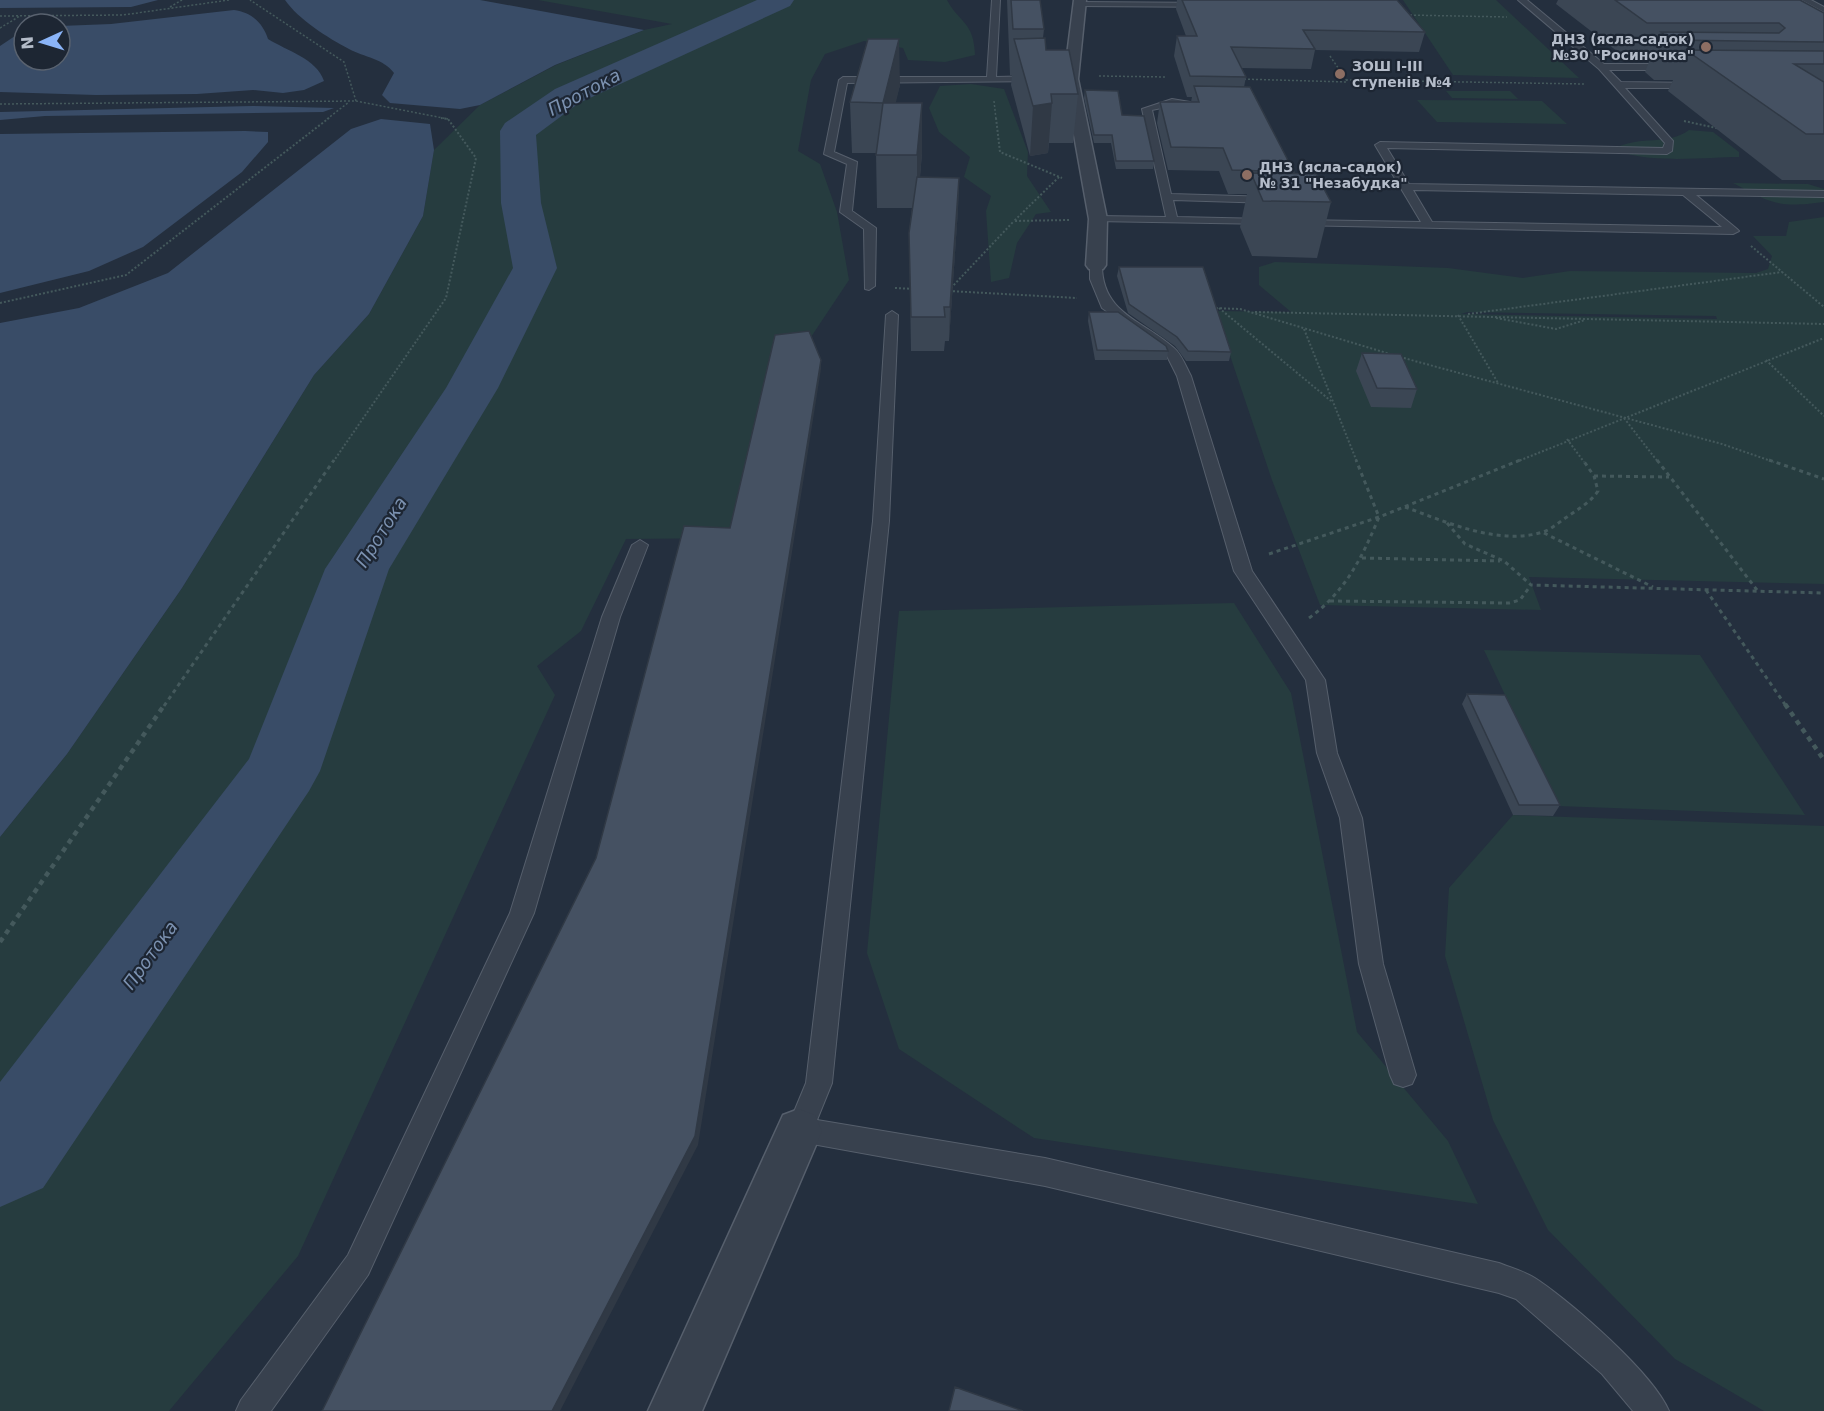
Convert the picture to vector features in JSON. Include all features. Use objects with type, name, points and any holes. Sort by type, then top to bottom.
[{"type":"street","points":[[1079,2],[1067,78],[1085,151],[1098,219],[1096,265]]},
{"type":"street","points":[[675,1411],[799,1131]]},
{"type":"lane","points":[[991,80],[996,0]]},
{"type":"lane","points":[[1429,225],[1380,145],[1667,151],[1670,143],[1602,67],[1522,0]]},
{"type":"lane","points":[[1806,0],[1824,10]]},
{"type":"lane","points":[[1079,2],[1222,5],[1220,1],[1232,2]]},
{"type":"lane","points":[[1602,67],[1681,67]]},
{"type":"lane","points":[[869,286],[870,228],[846,212],[852,162],[829,153],[843,80],[1048,79]]},
{"type":"lane","points":[[1618,84],[1709,86]]},
{"type":"lane","points":[[1172,220],[1147,109],[1172,102],[1195,102]]},
{"type":"lane","points":[[1407,187],[1824,194]]},
{"type":"lane","points":[[1686,192],[1733,231]]},
{"type":"lane","points":[[1168,197],[1288,200]]},
{"type":"lane","points":[[1098,219],[1733,231]]},
{"type":"lane","points":[[1096,265],[1096,279],[1106,305],[1171,352],[1184,376],[1243,571],[1315,680],[1326,753],[1351,818],[1371,964],[1403,1075]]},
{"type":"lane","points":[[892,315],[881,521],[821,1072],[819,1083],[799,1131],[840,1135],[1045,1172],[1499,1278],[1526,1289],[1613,1364],[1653,1411]]},
{"type":"lane","points":[[252,1411],[358,1265],[522,913],[611,617],[640,544]]},
{"type":"path","points":[[167,9],[182,0]]},
{"type":"path","points":[[72,16],[167,9],[229,0]]},
{"type":"path","points":[[250,0],[344,62],[356,102]]},
{"type":"path","points":[[1401,15],[1544,18]]},
{"type":"path","points":[[1330,56],[1346,80]]},
{"type":"path","points":[[1067,78],[1172,77]]},
{"type":"path","points":[[1238,79],[1348,82],[1346,80]]},
{"type":"path","points":[[991,80],[1000,152],[1092,190]]},
{"type":"path","points":[[1346,80],[1618,84]]},
{"type":"path","points":[[0,303],[126,275],[350,102]]},
{"type":"path","points":[[0,104],[356,102],[448,119],[476,158],[446,298],[0,942]]},
{"type":"path","points":[[1641,111],[1724,129]]},
{"type":"path","points":[[949,291],[1014,221],[1085,151]]},
{"type":"path","points":[[1014,221],[1098,219]]},
{"type":"path","points":[[1733,231],[1824,307]]},
{"type":"path","points":[[1457,316],[1588,296],[1782,272]]},
{"type":"path","points":[[869,286],[926,289]]},
{"type":"path","points":[[892,315],[910,302],[949,291],[1078,298],[1106,305]]},
{"type":"path","points":[[1209,308],[1248,312],[1824,324]]},
{"type":"path","points":[[1218,308],[1333,402]]},
{"type":"path","points":[[1248,312],[1722,444],[1824,479]]},
{"type":"path","points":[[1457,316],[1498,383]]},
{"type":"path","points":[[1490,316],[1556,329],[1588,318]]},
{"type":"path","points":[[1286,633],[1345,588],[1362,558],[1379,517],[1304,328]]},
{"type":"path","points":[[1243,571],[1275,550],[1379,517],[1567,439],[1824,338]]},
{"type":"path","points":[[1766,360],[1824,416]]},
{"type":"path","points":[[1623,417],[1757,591]]},
{"type":"path","points":[[1404,507],[1448,523],[1486,532],[1522,535],[1543,532],[1591,502],[1598,491],[1594,476],[1567,439]]},
{"type":"path","points":[[1594,476],[1669,477]]},
{"type":"path","points":[[1448,523],[1465,544],[1504,561],[1531,585],[1824,593]]},
{"type":"path","points":[[1543,532],[1655,588]]},
{"type":"path","points":[[1362,558],[1504,561]]},
{"type":"path","points":[[1330,601],[1509,603],[1520,600],[1531,585]]},
{"type":"path","points":[[1705,589],[1824,760]]},
{"type":"green space","points":[[538,0],[947,0],[969,29],[975,55],[945,62],[908,60],[903,48],[864,41],[825,54],[811,80],[798,151],[820,164],[837,212],[849,280],[809,340],[731,538],[626,539],[581,631],[537,666],[555,695],[298,1256],[169,1411],[0,1411],[0,837],[67,754],[182,588],[314,375],[369,314],[423,216],[434,150],[480,105],[556,65],[644,30],[672,24]]},
{"type":"green space","points":[[1403,0],[1496,0],[1579,78],[1453,75]]},
{"type":"green space","points":[[971,84],[1004,89],[1028,152],[1027,176],[1051,212],[1036,214],[1017,243],[1009,278],[991,282],[986,211],[991,196],[964,177],[970,157],[939,132],[929,108],[940,86]]},
{"type":"green space","points":[[1446,91],[1510,91],[1518,99],[1452,98]]},
{"type":"green space","points":[[1417,100],[1542,101],[1567,124],[1437,122]]},
{"type":"green space","points":[[1689,130],[1713,132],[1739,152],[1739,157],[1693,159],[1640,157],[1616,148],[1635,142],[1672,138]]},
{"type":"green space","points":[[1733,183],[1808,184],[1824,189],[1824,202],[1796,205],[1776,203]]},
{"type":"green space","points":[[1824,217],[1824,584],[1529,577],[1541,610],[1320,605],[1272,480],[1215,311],[1291,312],[1259,285],[1259,267],[1275,262],[1448,268],[1523,278],[1570,271],[1756,273],[1768,269],[1772,256],[1753,236],[1786,236],[1789,222]],"holes":[[[1468,312],[1716,316],[1717,319],[1461,314]]]},
{"type":"green space","points":[[1234,603],[1291,693],[1357,1032],[1448,1141],[1478,1204],[1034,1138],[899,1049],[867,953],[899,611]]},
{"type":"green space","points":[[1484,650],[1700,655],[1805,815],[1557,806]]},
{"type":"green space","points":[[1513,815],[1824,826],[1824,1411],[1764,1411],[1675,1359],[1548,1230],[1493,1120],[1445,956],[1449,888]]},
{"type":"water","points":[[0,0],[158,0],[131,7],[0,8]]},
{"type":"water","points":[[285,0],[480,0],[644,30],[555,65],[480,105],[460,109],[390,103],[382,95],[394,73],[390,68],[323,34],[305,21]]},
{"type":"water","points":[[234,10],[246,13],[256,19],[268,39],[315,66],[324,81],[304,90],[283,93],[253,90],[197,94],[96,95],[0,92],[0,46],[12,38],[12,72],[72,72],[72,26],[111,24]]},
{"type":"water","points":[[252,106],[334,108],[323,112],[45,116],[0,120],[0,112]]},
{"type":"water","points":[[381,119],[430,124],[434,150],[423,216],[369,314],[314,375],[182,588],[67,754],[0,837],[0,323],[79,308],[168,273],[351,129]]},
{"type":"water","points":[[268,132],[268,142],[242,172],[143,247],[89,271],[0,293],[0,134]]},
{"type":"building","points":[[1011,0],[1040,0],[1044,29],[1013,29]]},
{"type":"building","points":[[1182,0],[1397,0],[1425,32],[1303,30],[1315,49],[1231,47],[1246,77],[1190,76],[1177,36],[1197,36]]},
{"type":"building","points":[[1615,0],[1800,0],[1824,13],[1824,42],[1671,40],[1661,32],[1779,33],[1785,28],[1779,23],[1647,23]]},
{"type":"building","points":[[1045,38],[1046,50],[1069,50],[1078,94],[1051,94],[1052,103],[1033,106],[1014,39]]},
{"type":"building","points":[[868,39],[899,39],[883,103],[850,102]]},
{"type":"building","points":[[1686,50],[1824,51],[1824,64],[1794,64],[1824,82],[1824,134],[1806,134]]},
{"type":"building","points":[[1194,86],[1250,87],[1294,172],[1232,170],[1223,148],[1171,147],[1160,102],[1199,102]]},
{"type":"building","points":[[1085,90],[1118,91],[1122,115],[1144,116],[1154,161],[1116,161],[1112,135],[1094,135]]},
{"type":"building","points":[[883,103],[922,103],[917,155],[876,155]]},
{"type":"building","points":[[1251,173],[1316,174],[1331,202],[1263,201]]},
{"type":"building","points":[[917,177],[959,178],[950,307],[944,307],[945,317],[911,317],[909,233]]},
{"type":"building","points":[[1119,267],[1203,267],[1231,352],[1188,351],[1177,337],[1129,304]]},
{"type":"building","points":[[1089,312],[1118,312],[1166,346],[1168,351],[1097,350]]},
{"type":"building","points":[[809,331],[821,360],[695,1136],[552,1411],[322,1411],[596,858],[684,526],[730,528],[775,335]]},
{"type":"building","points":[[1362,353],[1401,354],[1417,389],[1377,388]]},
{"type":"building","points":[[1467,694],[1505,695],[1560,805],[1519,805]]},
{"type":"building","points":[[955,1387],[1023,1411],[949,1411]]},
{"type":"waterway","name":"Протока","points":[[0,1157],[8,1153],[282,771],[357,569],[472,388],[535,268],[521,203],[518,131],[567,96],[780,0]]},
{"type":"place","name":"ДНЗ (ясла-садок) №30 \"Росиночка\"","points":[[1706,47]]},
{"type":"place","name":"ЗОШ І-ІІІ ступенів №4","points":[[1340,74]]},
{"type":"place","name":"ДНЗ (ясла-садок) № 31 \"Незабудка\"","points":[[1247,175]]}]
